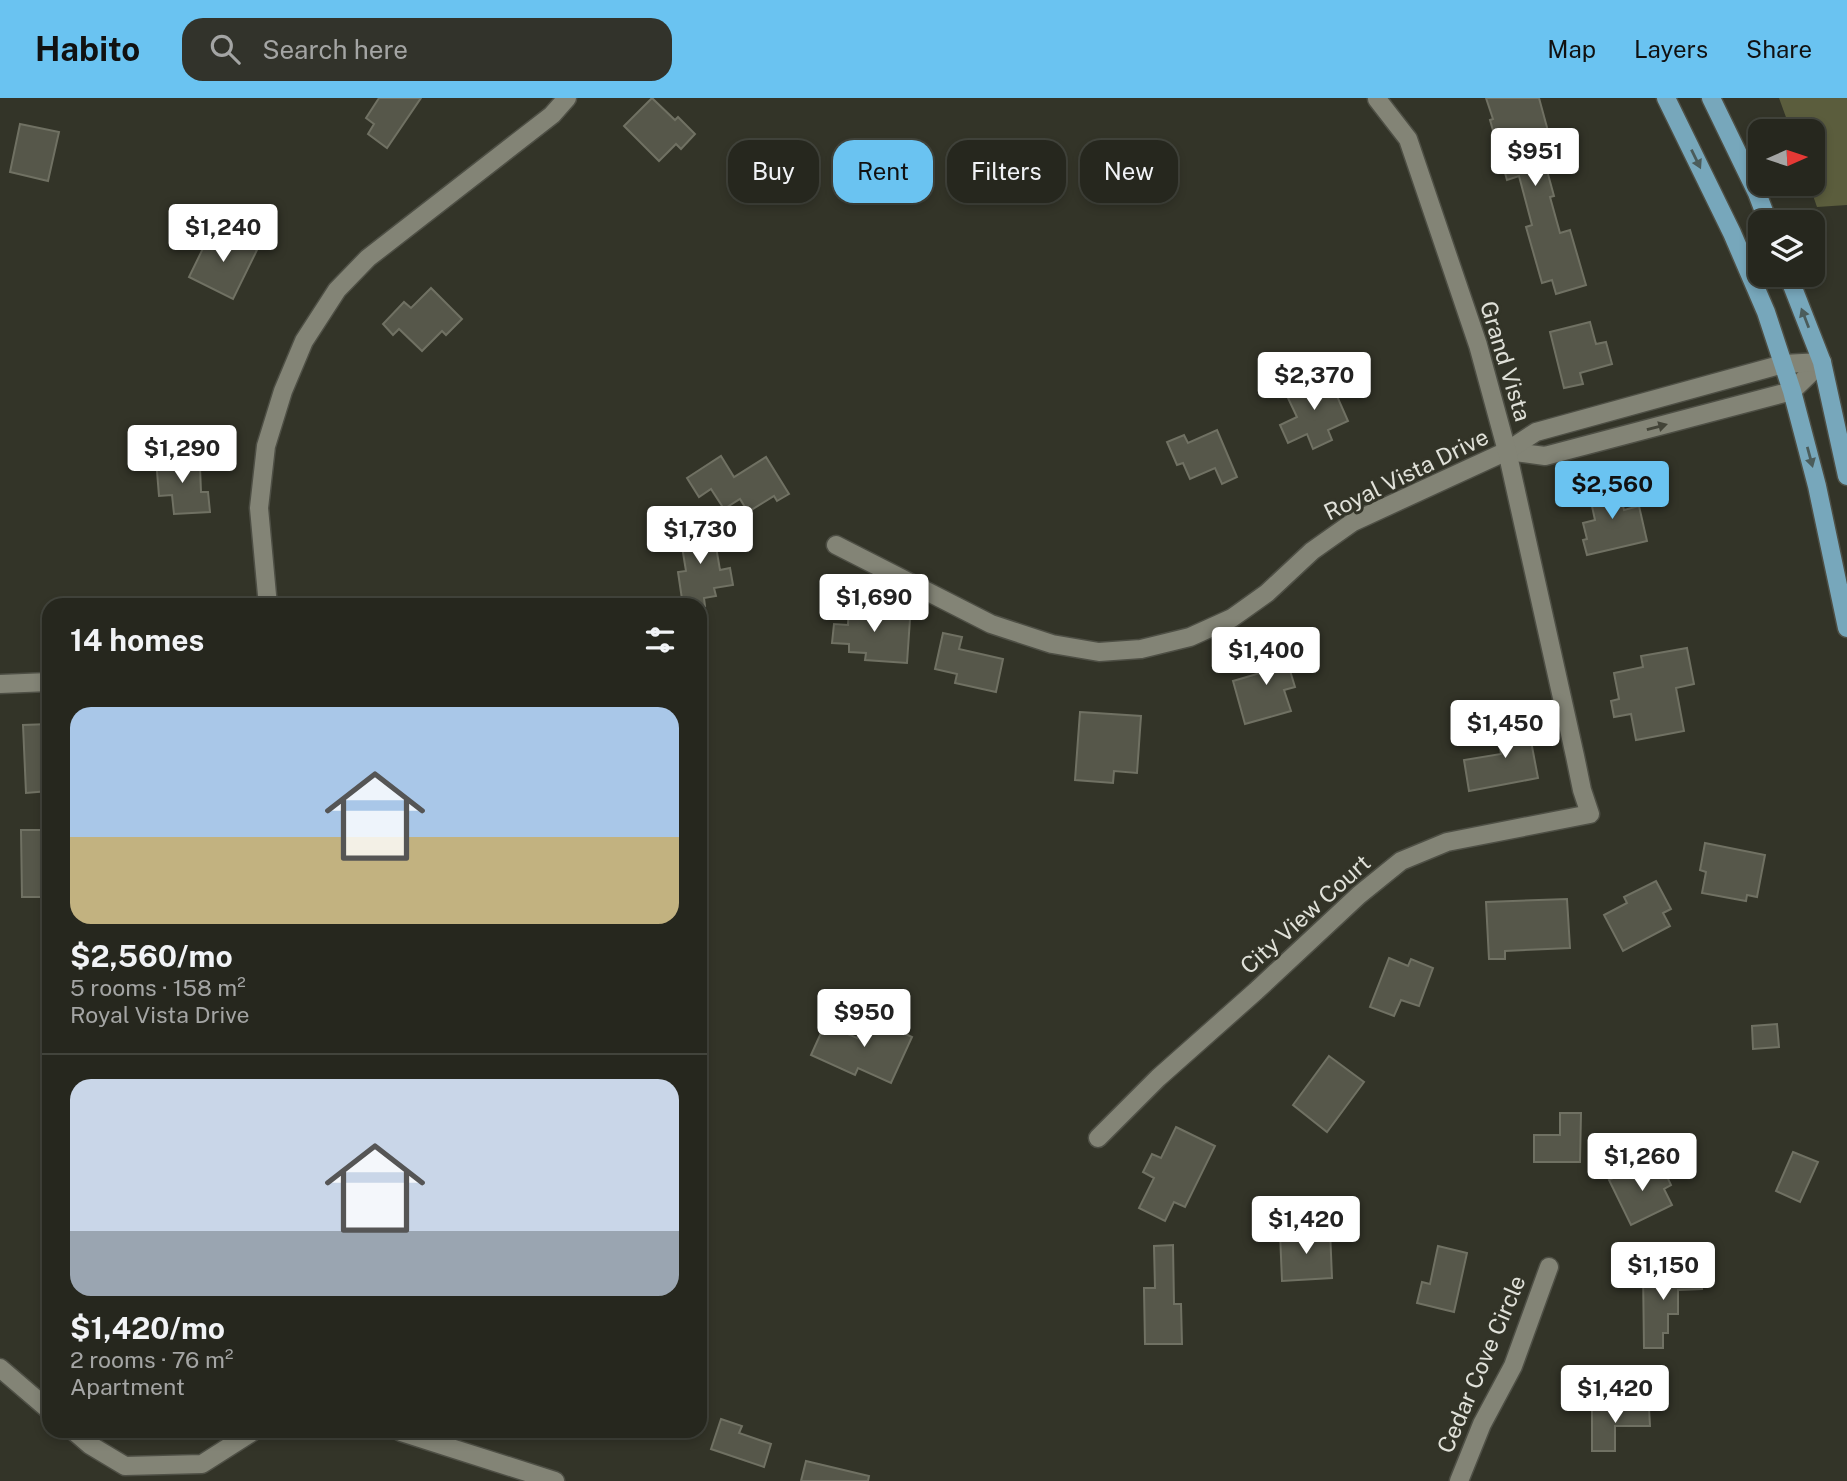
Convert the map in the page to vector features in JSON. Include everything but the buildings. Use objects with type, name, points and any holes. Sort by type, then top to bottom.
[{"type":"main road","points":[[1666,98],[1732,233],[1766,312],[1792,391],[1817,486],[1847,628]]},
{"type":"main road","points":[[1711,98],[1763,210]]},
{"type":"main road","points":[[1793,287],[1822,362],[1847,476]]},
{"type":"street","points":[[267,598],[259,508],[266,446],[283,391],[304,341],[337,290],[368,258],[552,115],[567,98]]},
{"type":"street","name":"Grand Vista","points":[[1377,99],[1408,139],[1478,345],[1507,451],[1590,814]]},
{"type":"street","name":"Royal Vista Drive","points":[[836,545],[991,624],[1052,644],[1099,652],[1141,649],[1190,637],[1233,618],[1267,593],[1311,551],[1353,522],[1507,451],[1536,432],[1783,365],[1822,362]]},
{"type":"street","name":"Royal Vista Drive","points":[[1507,451],[1545,456],[1792,391],[1822,362]]},
{"type":"street","points":[[1623,408],[1631,434]]},
{"type":"street","points":[[0,684],[42,682]]},
{"type":"street","name":"City View Court","points":[[1098,1138],[1158,1078],[1359,895],[1401,861],[1447,842],[1590,814]]},
{"type":"street","name":"Cedar Cove Circle","points":[[1459,1481],[1476,1438],[1513,1366],[1549,1266]]},
{"type":"street","points":[[0,1368],[42,1404]]},
{"type":"street","points":[[82,1438],[125,1465],[202,1464],[243,1438]]},
{"type":"street","points":[[420,1438],[555,1481]]},
{"type":"green space","points":[[1779,98],[1847,98],[1847,205],[1817,207],[1813,196],[1825,196],[1825,119],[1787,119]]}]
